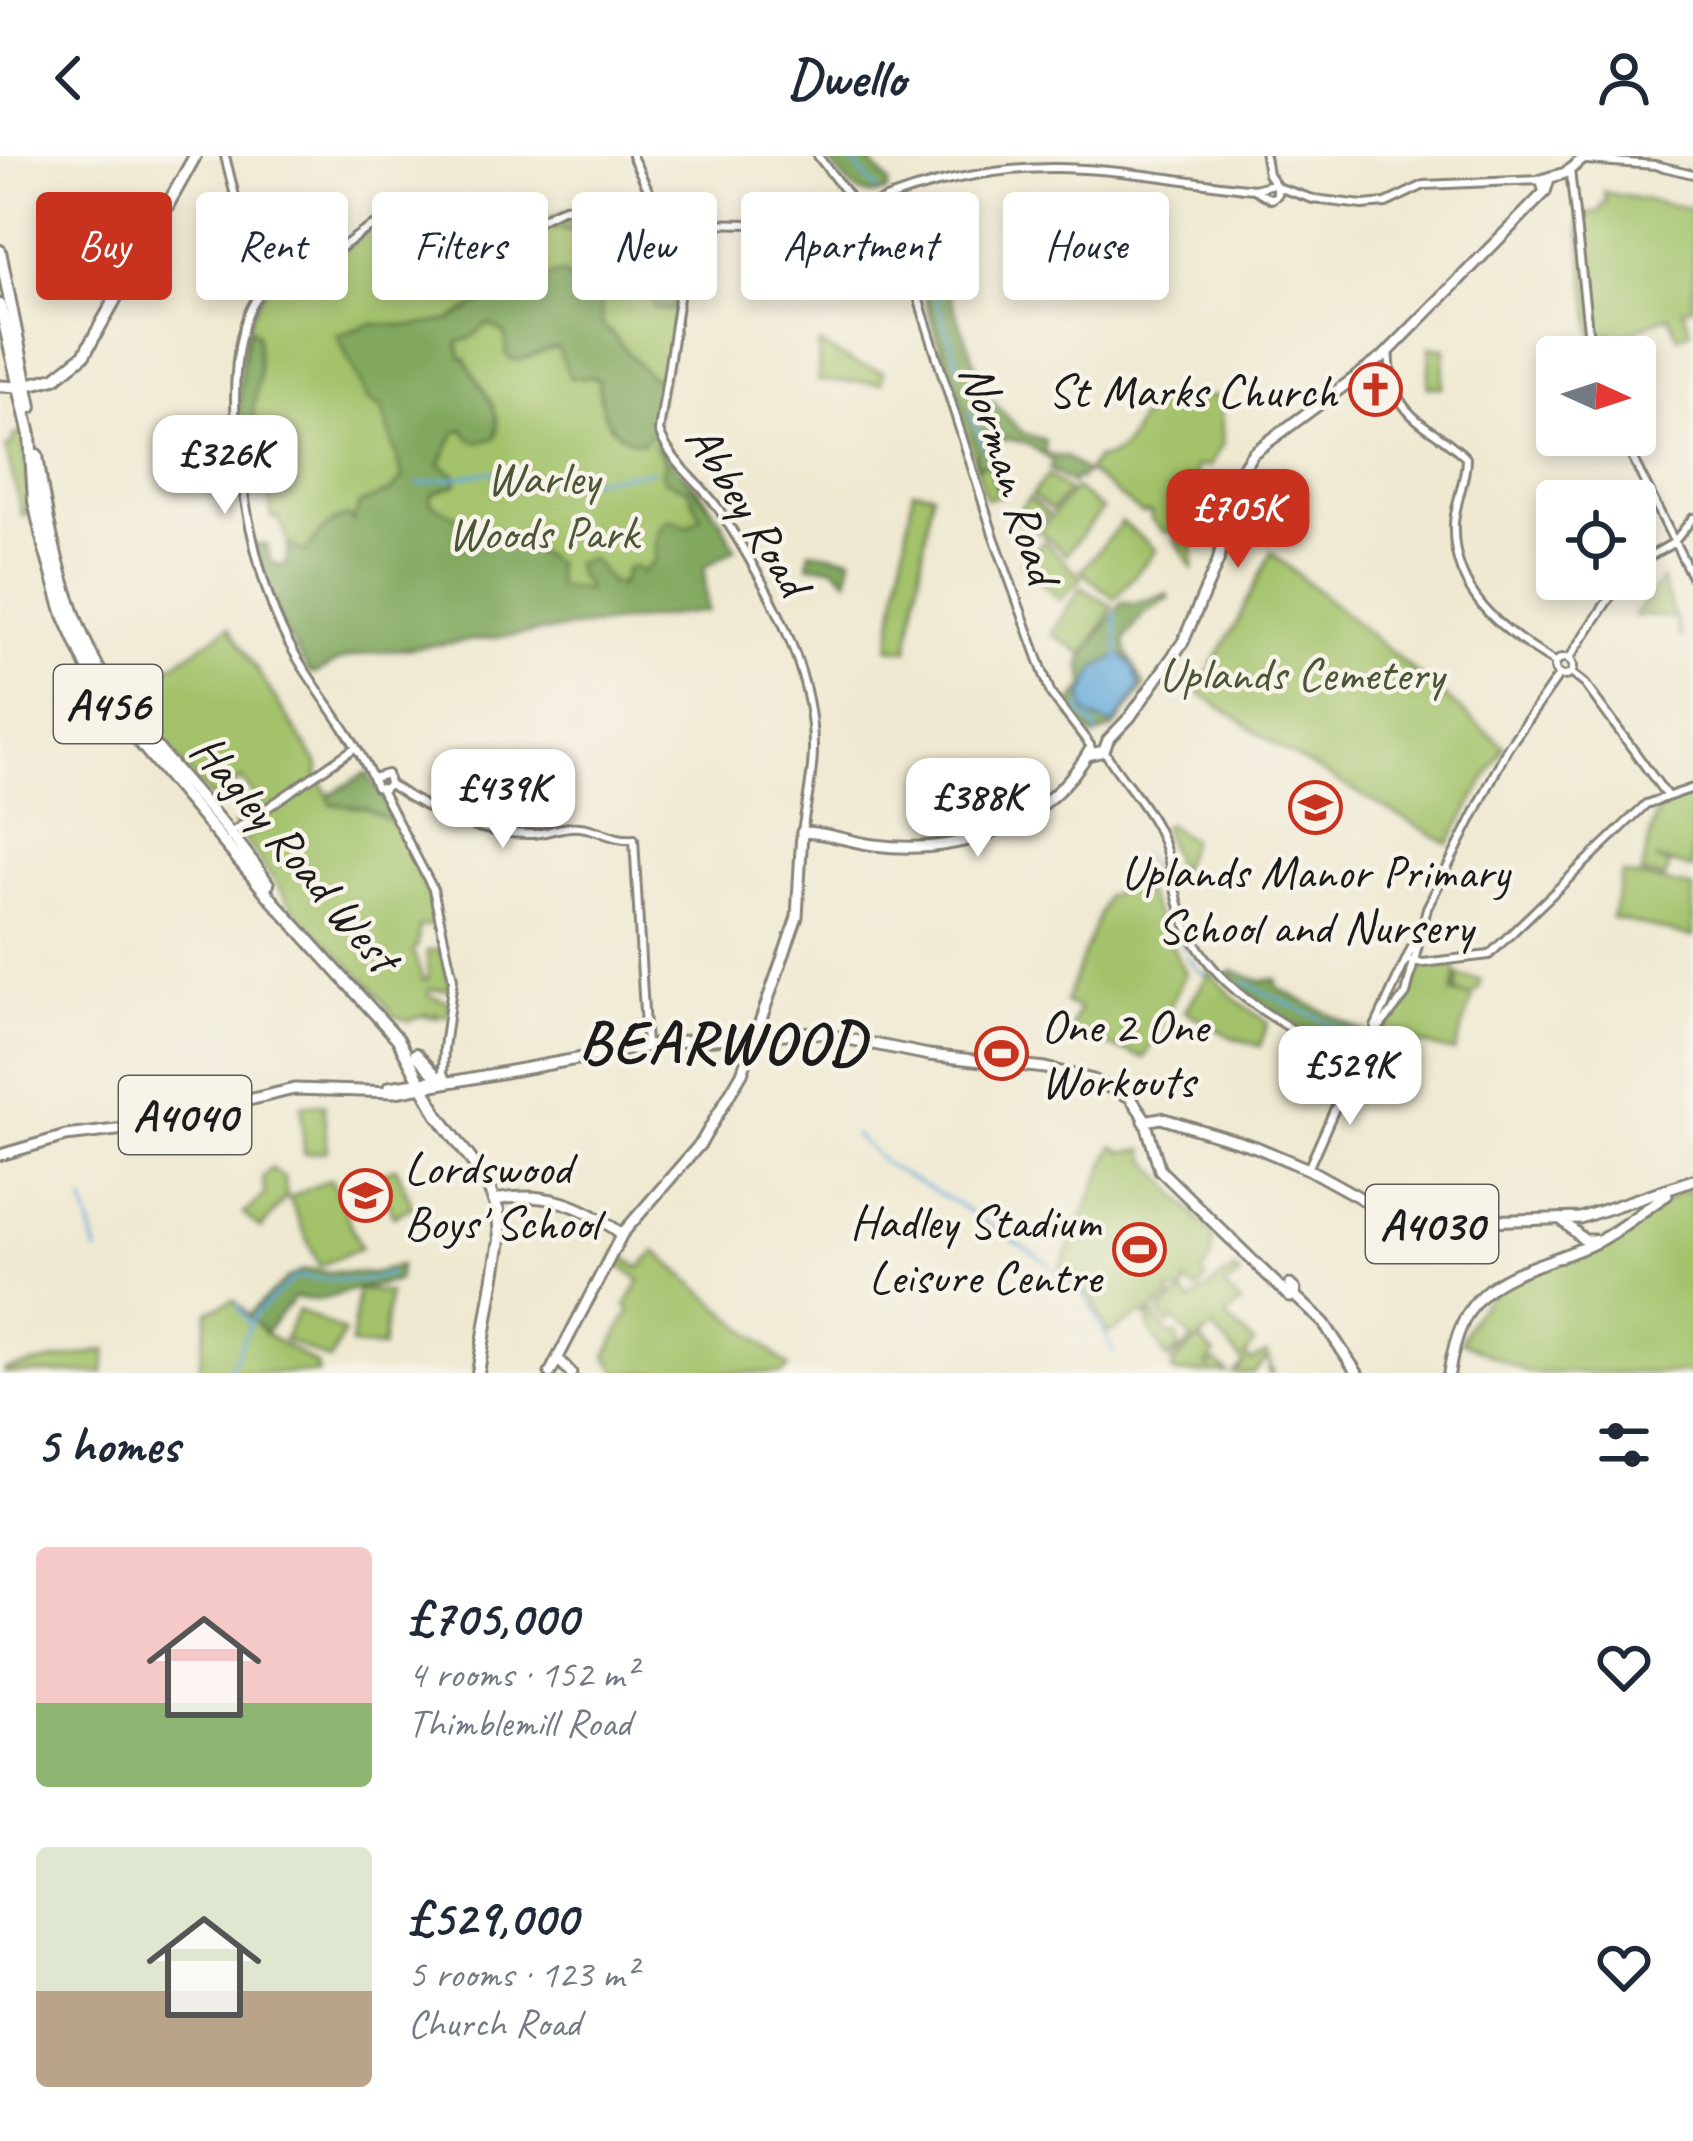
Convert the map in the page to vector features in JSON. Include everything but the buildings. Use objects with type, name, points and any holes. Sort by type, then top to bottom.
[{"type":"highway","points":[[171,192],[191,156]]},
{"type":"highway","name":"Hagley Road West","points":[[0,251],[43,520],[98,667],[232,849],[327,956],[378,1005],[431,1081]]},
{"type":"highway","points":[[23,382],[52,372],[79,353],[111,300]]},
{"type":"highway","points":[[32,410],[47,381],[84,356],[113,300]]},
{"type":"highway","name":"Hagley Road West","points":[[0,305],[32,410],[43,520]]},
{"type":"highway","points":[[23,382],[47,381]]},
{"type":"highway","name":"Hagley Road West","points":[[214,820],[232,832],[286,909],[431,1081]]},
{"type":"highway","points":[[232,832],[228,839],[232,849]]},
{"type":"highway","name":"A456","points":[[431,1081],[437,1114],[495,1200]]},
{"type":"highway","points":[[478,1373],[500,1240],[495,1200]]},
{"type":"main road","points":[[550,1373],[622,1234],[718,1118],[754,1038],[797,917],[802,832],[916,847],[970,840],[1039,809],[1130,718],[1173,654],[1218,561],[1235,490],[1256,455],[1286,427],[1386,354],[1545,192],[1550,178],[1579,160]]},
{"type":"main road","points":[[0,382],[23,382]]},
{"type":"main road","points":[[431,1081],[472,1078],[646,1046],[796,1032],[841,1036],[929,1055],[1045,1068],[1093,1081],[1124,1095],[1144,1121],[1160,1170],[1324,1323],[1357,1373]]},
{"type":"main road","points":[[431,1081],[472,1078]]},
{"type":"main road","name":"A4040","points":[[0,1155],[66,1136],[144,1126],[277,1092],[373,1092],[431,1081]]},
{"type":"main road","name":"A4030","points":[[1144,1121],[1158,1118],[1183,1124],[1308,1169],[1384,1211],[1418,1222],[1561,1219],[1577,1227],[1589,1242],[1614,1230]]},
{"type":"main road","name":"A4030","points":[[1577,1227],[1693,1181]]},
{"type":"main road","points":[[495,1200],[529,1196],[564,1201],[622,1234]]},
{"type":"main road","name":"A4030","points":[[1448,1372],[1463,1321],[1480,1294],[1501,1280],[1591,1245],[1642,1204]]},
{"type":"main road","name":"A4030","points":[[1565,1253],[1577,1243],[1577,1227]]},
{"type":"main road","points":[[559,1360],[572,1373]]},
{"type":"street","points":[[225,156],[234,192]]},
{"type":"street","name":"Abbey Road","points":[[632,156],[650,192]]},
{"type":"street","name":"Norman Road","points":[[818,156],[847,192]]},
{"type":"street","points":[[1265,156],[1270,189]]},
{"type":"street","points":[[1588,336],[1570,187],[1579,160],[1655,165],[1693,174]]},
{"type":"street","points":[[913,192],[953,181],[1054,168],[1270,189],[1371,206],[1424,185],[1550,178],[1570,187]]},
{"type":"street","points":[[348,243],[382,223],[417,221],[510,230],[572,207]]},
{"type":"street","points":[[258,300],[244,333],[238,385],[238,447],[247,520],[258,568],[279,624],[375,776],[433,889],[453,980],[444,1051],[431,1081]]},
{"type":"street","name":"Abbey Road","points":[[680,300],[659,431],[668,449],[722,515],[800,663],[810,703],[814,752],[802,832]]},
{"type":"street","name":"Norman Road","points":[[919,300],[993,534],[1058,706],[1139,795],[1158,829],[1183,916],[1202,951],[1249,1003],[1351,1064]]},
{"type":"street","points":[[1308,1169],[1351,1064],[1410,961],[1426,908],[1507,749],[1559,675],[1556,663],[1492,618],[1465,585],[1456,558],[1454,525],[1466,458],[1409,412],[1394,390],[1386,354]]},
{"type":"street","points":[[1631,456],[1693,579]]},
{"type":"street","points":[[1656,553],[1673,543],[1693,518]]},
{"type":"street","points":[[1556,663],[1569,659],[1608,600]]},
{"type":"street","points":[[1569,659],[1571,674]]},
{"type":"street","points":[[1559,675],[1571,674],[1585,684],[1667,796]]},
{"type":"street","points":[[232,832],[354,748]]},
{"type":"street","points":[[375,776],[387,774],[389,784],[460,822],[526,834],[579,827],[619,841],[634,839],[646,1046]]},
{"type":"street","points":[[381,790],[389,784]]},
{"type":"street","points":[[1410,961],[1489,956],[1640,809],[1693,788]]},
{"type":"green space","points":[[825,156],[865,156],[889,183],[888,191],[859,192]]},
{"type":"green space","points":[[1604,192],[1693,209],[1693,307],[1683,309],[1691,331],[1678,337],[1668,316],[1623,336],[1593,336],[1577,203],[1584,215],[1601,211],[1606,204]]},
{"type":"green space","name":"Warley Woods Park","points":[[572,209],[572,300],[677,300],[655,424],[666,456],[695,485],[735,549],[704,568],[707,611],[370,653],[343,659],[315,674],[300,571],[278,517],[272,519],[269,497],[246,490],[242,468],[239,383],[248,326],[258,303],[348,300],[348,245],[372,230],[372,300],[548,300],[548,220]]},
{"type":"green space","points":[[572,213],[572,231],[552,228],[561,216]]},
{"type":"green space","name":"Warley Woods Park","points":[[562,273],[572,281],[572,300],[600,300],[602,325],[662,383],[655,431],[642,443],[622,435],[608,422],[599,382],[593,377],[570,378],[558,349],[511,359],[506,354],[505,334],[488,324],[470,339],[458,342],[461,357],[497,417],[495,438],[480,442],[470,439],[463,429],[455,433],[440,464],[455,475],[457,484],[432,494],[430,503],[555,563],[557,587],[587,590],[575,563],[592,559],[610,582],[620,586],[627,568],[635,567],[641,573],[654,562],[664,522],[670,519],[688,526],[701,517],[688,489],[664,480],[666,464],[654,445],[659,446],[721,520],[735,549],[704,568],[707,611],[370,653],[343,659],[315,674],[309,672],[282,627],[255,545],[267,544],[270,561],[286,564],[288,544],[306,553],[329,526],[348,516],[353,522],[359,504],[391,491],[403,478],[382,408],[368,400],[337,335],[373,324],[413,326],[451,320],[486,300],[548,300],[548,277]]},
{"type":"green space","points":[[654,300],[676,300],[676,309],[653,306]]},
{"type":"green space","points":[[924,300],[950,300],[980,382],[1012,425],[1033,438],[1030,444],[1003,438],[987,447],[998,496],[986,499]]},
{"type":"green space","points":[[928,300],[951,300],[986,391],[986,406],[990,408],[993,402],[1023,433],[1045,440],[1045,454],[1066,457],[1086,473],[1072,484],[1049,469],[1053,462],[1029,445],[1014,440],[996,442],[987,447],[1005,477],[1002,494],[990,463],[978,467],[978,451]]},
{"type":"green space","points":[[249,327],[257,334],[259,373],[253,438],[260,450],[258,474],[266,493],[246,490],[240,450],[239,388]]},
{"type":"green space","points":[[819,344],[858,365],[883,371],[882,383],[818,381]]},
{"type":"green space","points":[[1430,347],[1445,348],[1443,387],[1428,387]]},
{"type":"green space","points":[[1220,397],[1223,443],[1210,466],[1196,467],[1193,568],[1175,540],[1177,534],[1163,531],[1151,520],[1151,513],[1141,513],[1087,471],[1096,459],[1120,450],[1149,405],[1162,398]]},
{"type":"green space","points":[[24,432],[28,513],[22,516],[6,448],[13,436]]},
{"type":"green space","points":[[1048,475],[1068,491],[1052,510],[1032,495]]},
{"type":"green space","points":[[1075,488],[1102,510],[1066,554],[1039,531]]},
{"type":"green space","points":[[913,490],[932,493],[908,650],[889,648]]},
{"type":"green space","points":[[1029,498],[1048,514],[1032,533],[1013,518]]},
{"type":"green space","points":[[1122,522],[1156,550],[1115,599],[1081,571]]},
{"type":"green space","points":[[1044,541],[1082,578],[1060,600],[1022,563]]},
{"type":"green space","points":[[810,551],[851,557],[848,580],[834,567],[808,565]]},
{"type":"green space","name":"Uplands Cemetery","points":[[1271,552],[1504,746],[1449,844],[1289,754],[1197,691]]},
{"type":"green space","points":[[1662,579],[1674,618],[1634,616],[1646,600],[1656,600]]},
{"type":"green space","points":[[1081,587],[1113,607],[1084,655],[1052,634]]},
{"type":"green space","points":[[1168,594],[1169,598],[1143,615],[1125,639],[1145,687],[1114,728],[1094,736],[1071,716],[1068,707],[1085,686],[1081,661],[1122,602],[1134,604]],"holes":[[[1121,655],[1134,667],[1140,688],[1113,725],[1096,720],[1096,668]]]},
{"type":"green space","points":[[229,627],[319,766],[318,777],[328,795],[367,773],[412,852],[439,924],[419,927],[413,951],[423,980],[428,979],[427,951],[441,949],[451,989],[429,990],[429,995],[450,1002],[447,1017],[425,1016],[428,1013],[409,1021],[394,1016],[371,986],[296,912],[234,825],[260,806],[242,779],[212,800],[124,698]]},
{"type":"green space","points":[[367,773],[394,823],[365,808],[331,804],[328,796]]},
{"type":"green space","points":[[1683,796],[1693,796],[1693,869],[1655,859],[1669,865],[1665,879],[1641,874],[1656,812]]},
{"type":"green space","points":[[1166,824],[1191,840],[1178,875],[1162,827]]},
{"type":"green space","points":[[1622,874],[1693,888],[1693,937],[1612,918]]},
{"type":"green space","points":[[1141,884],[1186,973],[1145,1058],[1069,1033],[1079,1009],[1065,1003],[1106,896]]},
{"type":"green space","points":[[1452,964],[1457,973],[1452,993],[1468,996],[1455,991],[1459,976],[1481,980],[1479,990],[1469,996],[1473,998],[1454,1052],[1380,1034],[1409,996],[1421,968]]},
{"type":"green space","points":[[1232,970],[1260,981],[1276,979],[1278,988],[1364,1032],[1350,1052],[1319,1038],[1252,997],[1229,973]]},
{"type":"green space","points":[[1210,972],[1235,999],[1268,1023],[1260,1046],[1231,1037],[1185,1011]]},
{"type":"green space","points":[[324,1104],[327,1151],[304,1154],[301,1105]]},
{"type":"green space","name":"Hadley Stadium Leisure Centre","points":[[1113,1146],[1125,1152],[1145,1149],[1148,1160],[1213,1236],[1211,1260],[1202,1274],[1206,1280],[1197,1291],[1185,1282],[1184,1291],[1169,1292],[1171,1297],[1146,1315],[1153,1314],[1169,1335],[1177,1335],[1179,1348],[1166,1358],[1142,1314],[1108,1334],[1091,1298],[1059,1271]]},
{"type":"green space","points":[[396,1167],[413,1207],[393,1216],[376,1176]]},
{"type":"green space","points":[[271,1168],[284,1177],[287,1196],[261,1229],[244,1214],[265,1194],[262,1178]]},
{"type":"green space","points":[[331,1179],[361,1248],[319,1266],[289,1198]]},
{"type":"green space","points":[[1688,1189],[1693,1202],[1693,1373],[1529,1373],[1461,1341],[1472,1317],[1504,1286],[1609,1240]]},
{"type":"green space","points":[[656,1251],[789,1367],[782,1373],[619,1373],[606,1356],[640,1281],[614,1261],[618,1252],[640,1268]]},
{"type":"green space","points":[[400,1265],[398,1280],[393,1282],[320,1299],[295,1297],[265,1333],[248,1315],[288,1278],[304,1270],[371,1274]]},
{"type":"green space","points":[[1233,1270],[1240,1274],[1238,1278],[1224,1287],[1241,1304],[1225,1316],[1254,1343],[1246,1356],[1251,1361],[1267,1353],[1269,1360],[1253,1373],[1234,1373],[1244,1363],[1213,1329],[1168,1362],[1192,1340],[1172,1317],[1168,1325],[1159,1311],[1183,1293],[1191,1302]]},
{"type":"green space","points":[[358,1289],[389,1293],[382,1348],[351,1345]]},
{"type":"green space","points":[[234,1300],[265,1333],[317,1365],[318,1373],[198,1373],[208,1311]]},
{"type":"green space","points":[[298,1310],[344,1332],[330,1361],[284,1339]]},
{"type":"green space","points":[[1202,1337],[1215,1354],[1206,1365],[1215,1361],[1228,1373],[1173,1373],[1172,1365]]},
{"type":"green space","points":[[107,1350],[103,1373],[4,1370]]},
{"type":"water","points":[[1121,654],[1134,667],[1140,688],[1113,726],[1087,715],[1082,698],[1096,668]]},
{"type":"waterway","points":[[847,156],[878,191]]},
{"type":"waterway","points":[[842,159],[852,161],[852,156]]},
{"type":"waterway","points":[[937,300],[960,369]]},
{"type":"waterway","points":[[970,413],[993,467]]},
{"type":"waterway","points":[[418,484],[489,472],[574,482],[653,471]]},
{"type":"waterway","points":[[1115,612],[1119,656]]},
{"type":"waterway","points":[[1083,706],[1078,712],[1095,726],[1097,734]]},
{"type":"waterway","points":[[1142,854],[1159,883]]},
{"type":"waterway","points":[[1160,888],[1170,919]]},
{"type":"waterway","points":[[1172,924],[1186,951]]},
{"type":"waterway","points":[[1188,956],[1197,969]]},
{"type":"waterway","points":[[1199,971],[1205,973]]},
{"type":"waterway","points":[[1243,982],[1358,1037]]},
{"type":"waterway","points":[[854,1134],[888,1166],[1048,1263],[1088,1300],[1114,1352]]},
{"type":"waterway","points":[[84,1202],[88,1218]]},
{"type":"waterway","points":[[89,1222],[97,1252]]},
{"type":"waterway","points":[[228,1373],[255,1314],[296,1277],[361,1281],[391,1274]]},
{"type":"waterway","points":[[237,1304],[248,1323]]},
{"type":"place","name":"St Marks Church","points":[[1376,390]]},
{"type":"place","name":"Uplands Manor Primary School and Nursery","points":[[1315,808]]},
{"type":"place","name":"One 2 One Workouts","points":[[1002,1053]]},
{"type":"place","name":"Lordswood Boys' School","points":[[365,1195]]},
{"type":"place","name":"Hadley Stadium Leisure Centre","points":[[1140,1249]]},
{"type":"district","name":"BEARWOOD","points":[[723,1041]]}]
